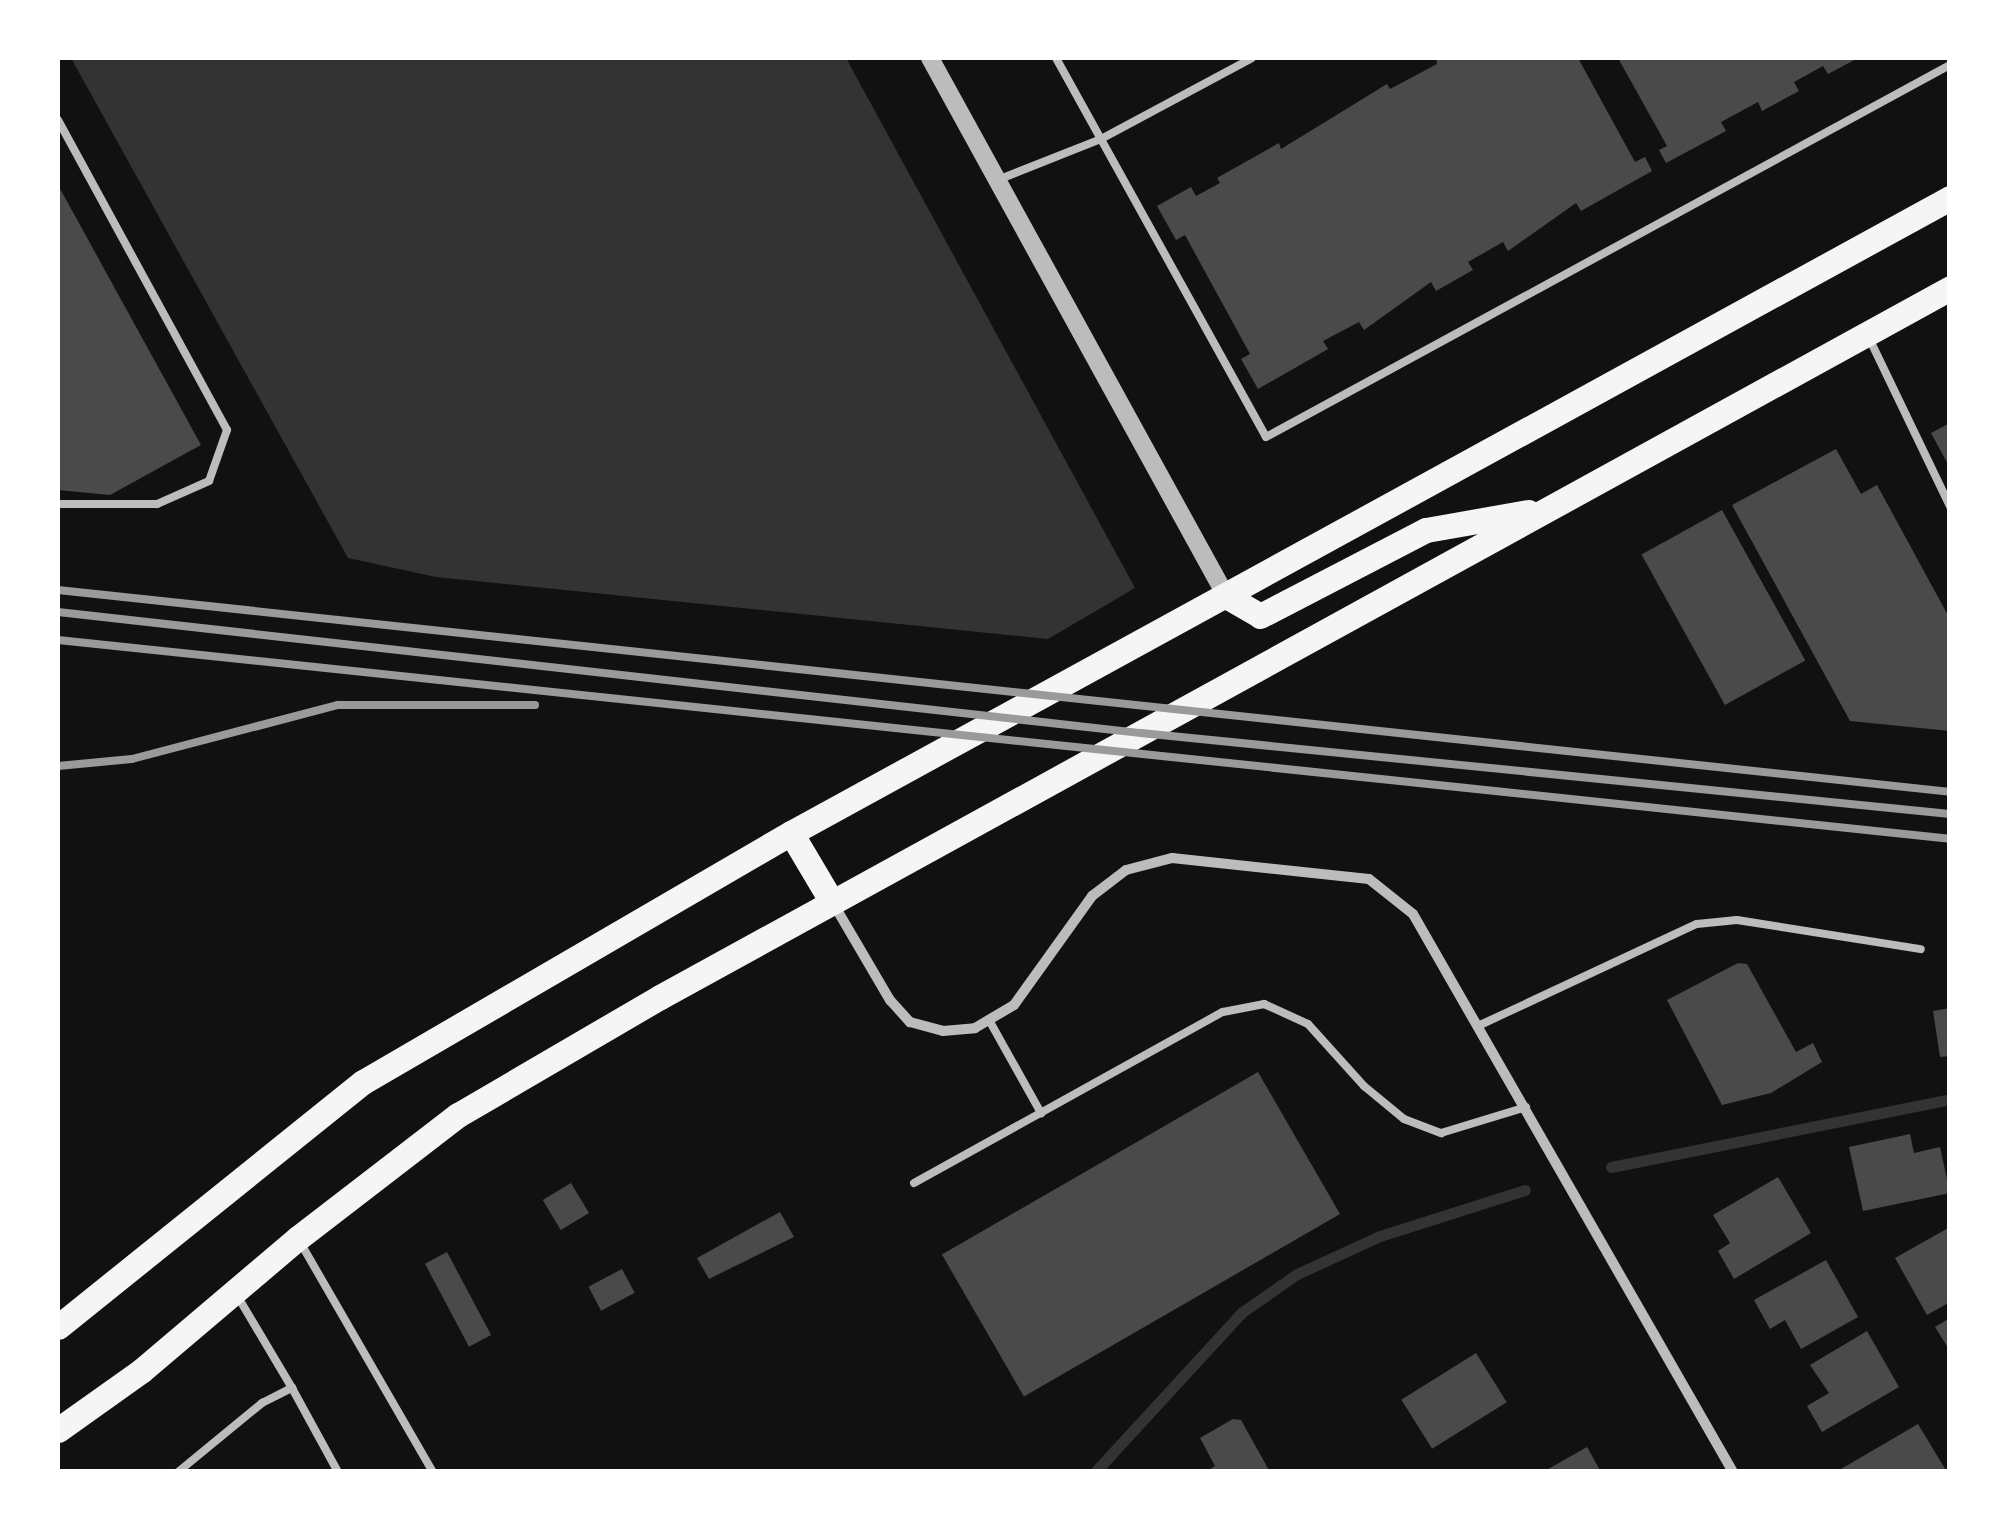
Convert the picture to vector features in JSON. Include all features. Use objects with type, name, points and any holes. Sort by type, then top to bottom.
[{"type":"main road","points":[[58,1328],[363,1082],[792,833],[1950,198]]},
{"type":"main road","points":[[58,1430],[458,1116],[832,902],[1950,288]]},
{"type":"main road","points":[[1226,596],[1260,616],[1426,530],[1551,508]]},
{"type":"main road","points":[[792,833],[832,902]]},
{"type":"street","points":[[930,58],[1226,596]]},
{"type":"street","points":[[832,902],[910,1022],[943,1032],[989,1020],[1014,1005],[1092,896],[1126,870],[1172,858],[1369,879],[1413,914],[1733,1472]]},
{"type":"lane","points":[[1056,58],[1266,437],[1950,65]]},
{"type":"lane","points":[[997,180],[1101,139],[1252,58]]},
{"type":"lane","points":[[58,120],[227,430],[209,481],[157,504],[58,504]]},
{"type":"lane","points":[[1867,334],[1950,506]]},
{"type":"lane","points":[[1480,1026],[1697,924],[1737,920],[1921,949]]},
{"type":"lane","points":[[914,1183],[1223,1012],[1264,1004],[1308,1024],[1364,1086],[1404,1118],[1441,1132],[1526,1107]]},
{"type":"lane","points":[[989,1020],[1041,1113]]},
{"type":"lane","points":[[298,1238],[433,1472]]},
{"type":"lane","points":[[235,1293],[338,1472]]},
{"type":"lane","points":[[178,1472],[262,1404],[292,1388]]},
{"type":"shaded area","points":[[71,58],[846,58],[1135,588],[1048,639],[436,577],[348,558]]},
{"type":"building","points":[[1436,58],[1578,58],[1635,162],[1645,157],[1652,171],[1581,211],[1576,203],[1508,251],[1503,242],[1468,262],[1473,270],[1436,291],[1431,282],[1364,330],[1359,322],[1323,341],[1328,349],[1258,389],[1241,359],[1250,354],[1185,235],[1176,240],[1157,206],[1191,187],[1196,196],[1220,183],[1217,178],[1279,143],[1281,149],[1387,84],[1390,89],[1437,64]]},
{"type":"building","points":[[1618,58],[1858,58],[1828,74],[1823,66],[1794,82],[1799,91],[1762,111],[1758,102],[1721,122],[1726,131],[1666,163],[1659,150],[1667,146]]},
{"type":"building","points":[[58,185],[201,445],[110,495],[58,490]]},
{"type":"building","points":[[1950,423],[1950,468],[1931,433]]},
{"type":"building","points":[[1836,449],[1861,494],[1877,485],[1950,619],[1950,731],[1850,721],[1732,505]]},
{"type":"building","points":[[1722,510],[1805,660],[1725,705],[1642,555]]},
{"type":"building","points":[[1738,963],[1747,964],[1796,1052],[1813,1043],[1822,1062],[1771,1093],[1722,1105],[1667,1000]]},
{"type":"building","points":[[1950,1008],[1950,1056],[1940,1057],[1933,1011]]},
{"type":"building","points":[[1258,1072],[1340,1214],[1024,1397],[942,1254]]},
{"type":"building","points":[[1910,1134],[1914,1153],[1940,1147],[1950,1193],[1863,1211],[1849,1147]]},
{"type":"building","points":[[1778,1177],[1811,1233],[1734,1279],[1718,1251],[1730,1243],[1713,1215]]},
{"type":"building","points":[[571,1183],[589,1213],[561,1230],[543,1200]]},
{"type":"building","points":[[780,1212],[794,1237],[709,1279],[697,1258]]},
{"type":"building","points":[[1950,1227],[1950,1302],[1927,1315],[1895,1258]]},
{"type":"building","points":[[447,1252],[491,1335],[469,1347],[425,1264]]},
{"type":"building","points":[[1826,1260],[1858,1317],[1801,1349],[1785,1320],[1770,1329],[1754,1300]]},
{"type":"building","points":[[622,1269],[635,1293],[601,1311],[588,1287]]},
{"type":"building","points":[[1950,1318],[1950,1351],[1935,1327]]},
{"type":"building","points":[[1867,1331],[1899,1387],[1822,1432],[1807,1406],[1829,1393],[1810,1365]]},
{"type":"building","points":[[1476,1353],[1507,1402],[1432,1449],[1401,1400]]},
{"type":"building","points":[[1233,1419],[1241,1420],[1270,1472],[1205,1472],[1215,1466],[1200,1438]]},
{"type":"building","points":[[1918,1424],[1947,1472],[1841,1469]]},
{"type":"building","points":[[1587,1447],[1601,1472],[1543,1472]]},
{"type":"waterway","points":[[1611,1167],[1950,1099]]},
{"type":"waterway","points":[[1095,1472],[1241,1313],[1297,1274],[1380,1236],[1525,1190]]},
{"type":"railway","points":[[58,590],[1950,792]]},
{"type":"railway","points":[[58,612],[1141,733],[1950,814]]},
{"type":"railway","points":[[58,640],[1950,839]]},
{"type":"railway","points":[[58,766],[132,759],[338,705],[535,705]]}]
